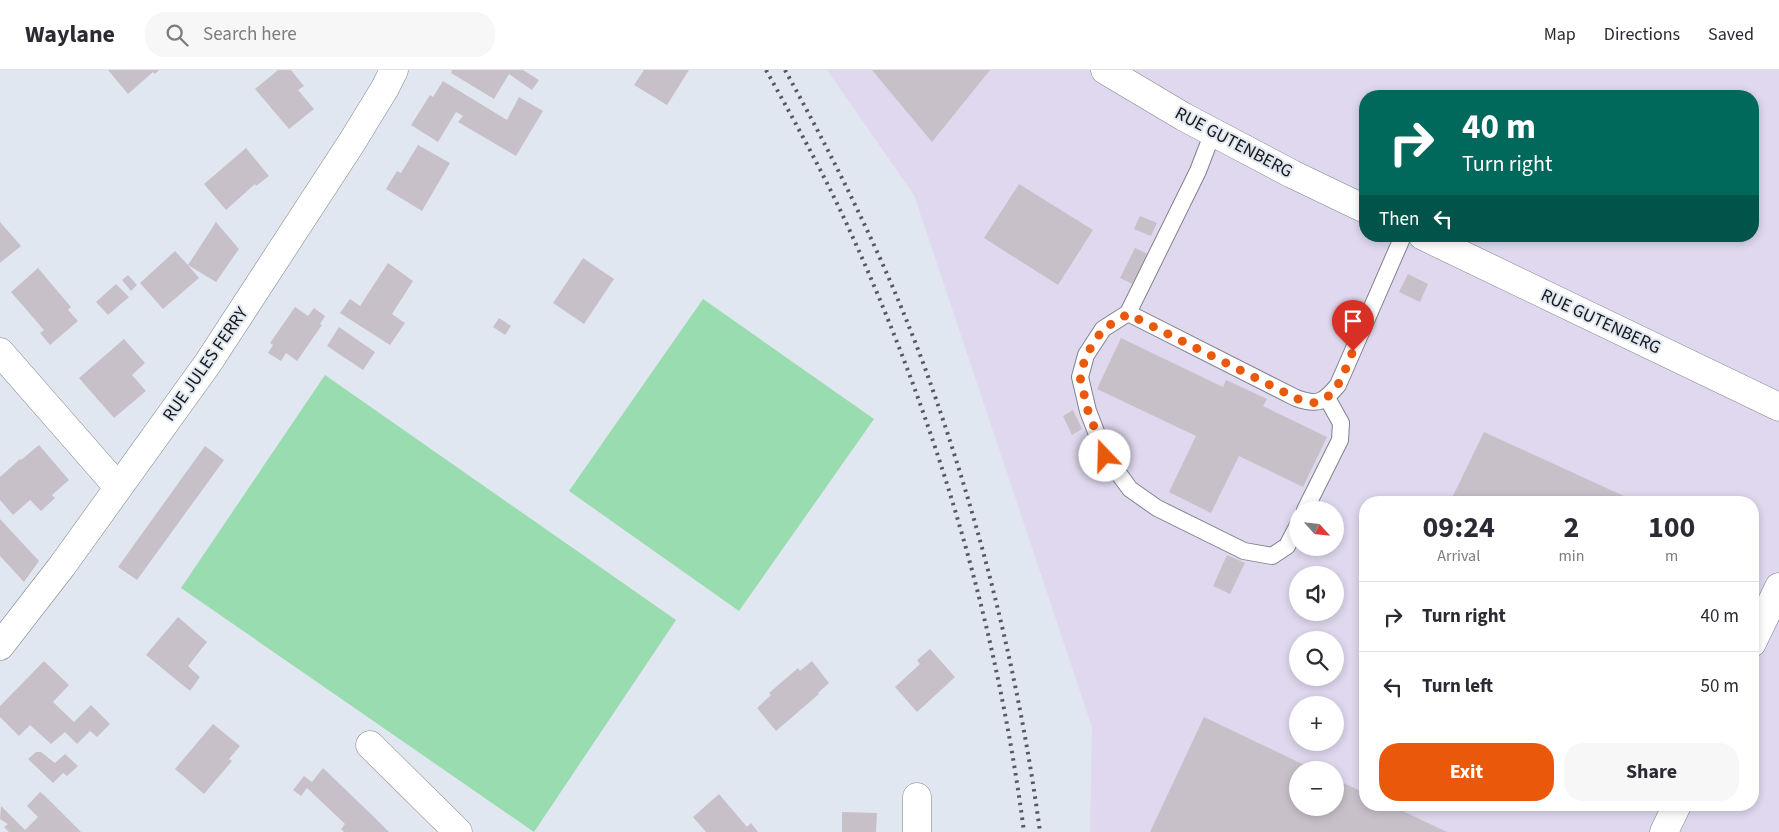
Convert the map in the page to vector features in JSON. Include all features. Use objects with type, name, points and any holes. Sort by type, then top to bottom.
[{"type":"street","name":"RUE GUTENBERG","points":[[1105,70],[1184,117],[1292,174],[1359,206]]},
{"type":"street","name":"RUE JULES FERRY","points":[[0,646],[62,566],[208,363],[352,142],[383,76]]},
{"type":"street","name":"RUE GUTENBERG","points":[[1435,242],[1779,407]]},
{"type":"street","points":[[0,352],[118,487]]},
{"type":"street","points":[[1759,628],[1779,587]]},
{"type":"street","points":[[370,745],[458,832]]},
{"type":"street","points":[[917,797],[917,832]]},
{"type":"street","points":[[1664,832],[1674,811]]},
{"type":"lane","points":[[1212,132],[1198,171],[1128,314],[1103,329],[1086,355],[1080,377],[1088,411],[1105,456],[1130,489],[1157,508],[1244,550],[1272,556],[1287,546],[1289,542]]},
{"type":"lane","points":[[1128,314],[1296,398],[1310,403],[1327,398],[1338,384],[1400,242]]},
{"type":"lane","points":[[1310,501],[1340,440],[1341,423],[1327,398]]},
{"type":"shaded area","points":[[827,70],[1779,70],[1779,832],[1090,832],[1092,727],[914,195]]},
{"type":"green space","points":[[703,299],[874,419],[739,611],[569,491]]},
{"type":"green space","points":[[325,375],[676,620],[534,832],[181,588]]},
{"type":"building","points":[[108,70],[159,70],[155,74],[153,72],[128,94]]},
{"type":"building","points":[[278,70],[291,70],[304,86],[298,90],[314,109],[289,129],[255,89]]},
{"type":"building","points":[[452,70],[523,70],[539,80],[532,90],[509,74],[494,99],[451,73]]},
{"type":"building","points":[[644,70],[689,70],[667,105],[634,85]]},
{"type":"building","points":[[872,70],[990,70],[932,142]]},
{"type":"building","points":[[443,81],[507,120],[519,97],[543,111],[516,156],[458,122],[463,116],[456,112],[438,142],[411,125],[430,95],[433,97]]},
{"type":"building","points":[[418,145],[450,163],[422,211],[386,189],[397,171],[401,173]]},
{"type":"building","points":[[246,148],[269,176],[256,186],[255,184],[226,210],[204,184]]},
{"type":"building","points":[[1019,184],[1093,230],[1058,285],[984,238]]},
{"type":"building","points":[[1140,216],[1157,223],[1151,236],[1134,229]]},
{"type":"building","points":[[0,222],[21,246],[0,263]]},
{"type":"building","points":[[216,222],[239,249],[216,282],[188,265]]},
{"type":"building","points":[[1135,248],[1152,256],[1137,286],[1120,278]]},
{"type":"building","points":[[175,251],[199,278],[163,309],[140,283]]},
{"type":"building","points":[[583,258],[614,279],[584,324],[553,303]]},
{"type":"building","points":[[388,263],[413,281],[392,314],[405,323],[390,345],[340,313],[350,299],[360,306]]},
{"type":"building","points":[[38,268],[71,307],[68,310],[78,321],[50,345],[40,333],[44,330],[11,292]]},
{"type":"building","points":[[1408,274],[1428,284],[1420,302],[1399,292]]},
{"type":"building","points":[[128,275],[137,285],[131,291],[122,280]]},
{"type":"building","points":[[116,284],[129,297],[108,315],[96,302]]},
{"type":"building","points":[[295,307],[308,316],[314,308],[325,316],[320,324],[322,325],[297,361],[286,353],[281,361],[268,353],[273,345],[270,343]]},
{"type":"building","points":[[499,318],[511,326],[505,335],[493,327]]},
{"type":"building","points":[[339,327],[375,352],[363,370],[327,346]]},
{"type":"building","points":[[1121,338],[1223,387],[1226,380],[1267,399],[1263,406],[1327,437],[1303,487],[1239,456],[1211,513],[1169,492],[1196,436],[1097,389]]},
{"type":"building","points":[[124,339],[145,363],[132,375],[146,391],[114,418],[79,378]]},
{"type":"building","points":[[1073,410],[1082,429],[1072,435],[1063,416]]},
{"type":"building","points":[[1484,432],[1624,496],[1453,496]]},
{"type":"building","points":[[39,445],[69,480],[52,495],[55,498],[41,511],[30,500],[13,515],[0,500],[0,477]]},
{"type":"building","points":[[205,446],[224,460],[137,580],[118,567]]},
{"type":"building","points":[[0,519],[39,561],[24,582],[0,556]]},
{"type":"building","points":[[1227,555],[1245,563],[1230,594],[1213,586]]},
{"type":"building","points":[[178,617],[207,642],[188,666],[200,677],[190,691],[146,655]]},
{"type":"building","points":[[930,649],[955,677],[917,712],[895,687],[920,664],[917,660]]},
{"type":"building","points":[[44,661],[69,685],[53,702],[74,722],[91,705],[110,724],[97,737],[90,731],[77,744],[65,732],[51,744],[30,725],[19,736],[0,717],[0,706]]},
{"type":"building","points":[[812,661],[829,683],[776,731],[757,708],[771,695],[769,693],[798,668],[800,671]]},
{"type":"building","points":[[1204,717],[1296,761],[1289,761],[1289,816],[1344,816],[1344,783],[1359,790],[1359,811],[1403,811],[1447,832],[1150,832]]},
{"type":"building","points":[[213,724],[240,746],[229,759],[232,761],[204,794],[175,769]]},
{"type":"building","points":[[36,752],[41,752],[55,763],[65,754],[78,766],[67,776],[63,773],[53,783],[28,759]]},
{"type":"building","points":[[323,768],[389,832],[344,832],[341,829],[345,824],[307,788],[301,796],[293,790],[304,776],[312,782]]},
{"type":"building","points":[[40,792],[81,832],[9,832],[4,827],[8,824],[0,819],[1,806],[25,830],[38,817],[27,806]]},
{"type":"building","points":[[719,794],[747,827],[751,823],[758,832],[706,832],[693,817]]},
{"type":"building","points":[[842,812],[877,813],[876,832],[842,832]]},
{"type":"railway","points":[[766,70],[819,168],[849,229],[909,374],[935,448],[980,600],[998,677],[1024,832]]},
{"type":"railway","points":[[785,70],[843,179],[895,291],[945,425],[980,539],[1009,655],[1021,714],[1040,832]]},
{"type":"route","points":[[1105,456],[1088,411],[1080,377],[1086,355],[1103,329],[1128,314],[1296,398],[1310,403],[1327,398],[1338,384],[1353,351]]}]
